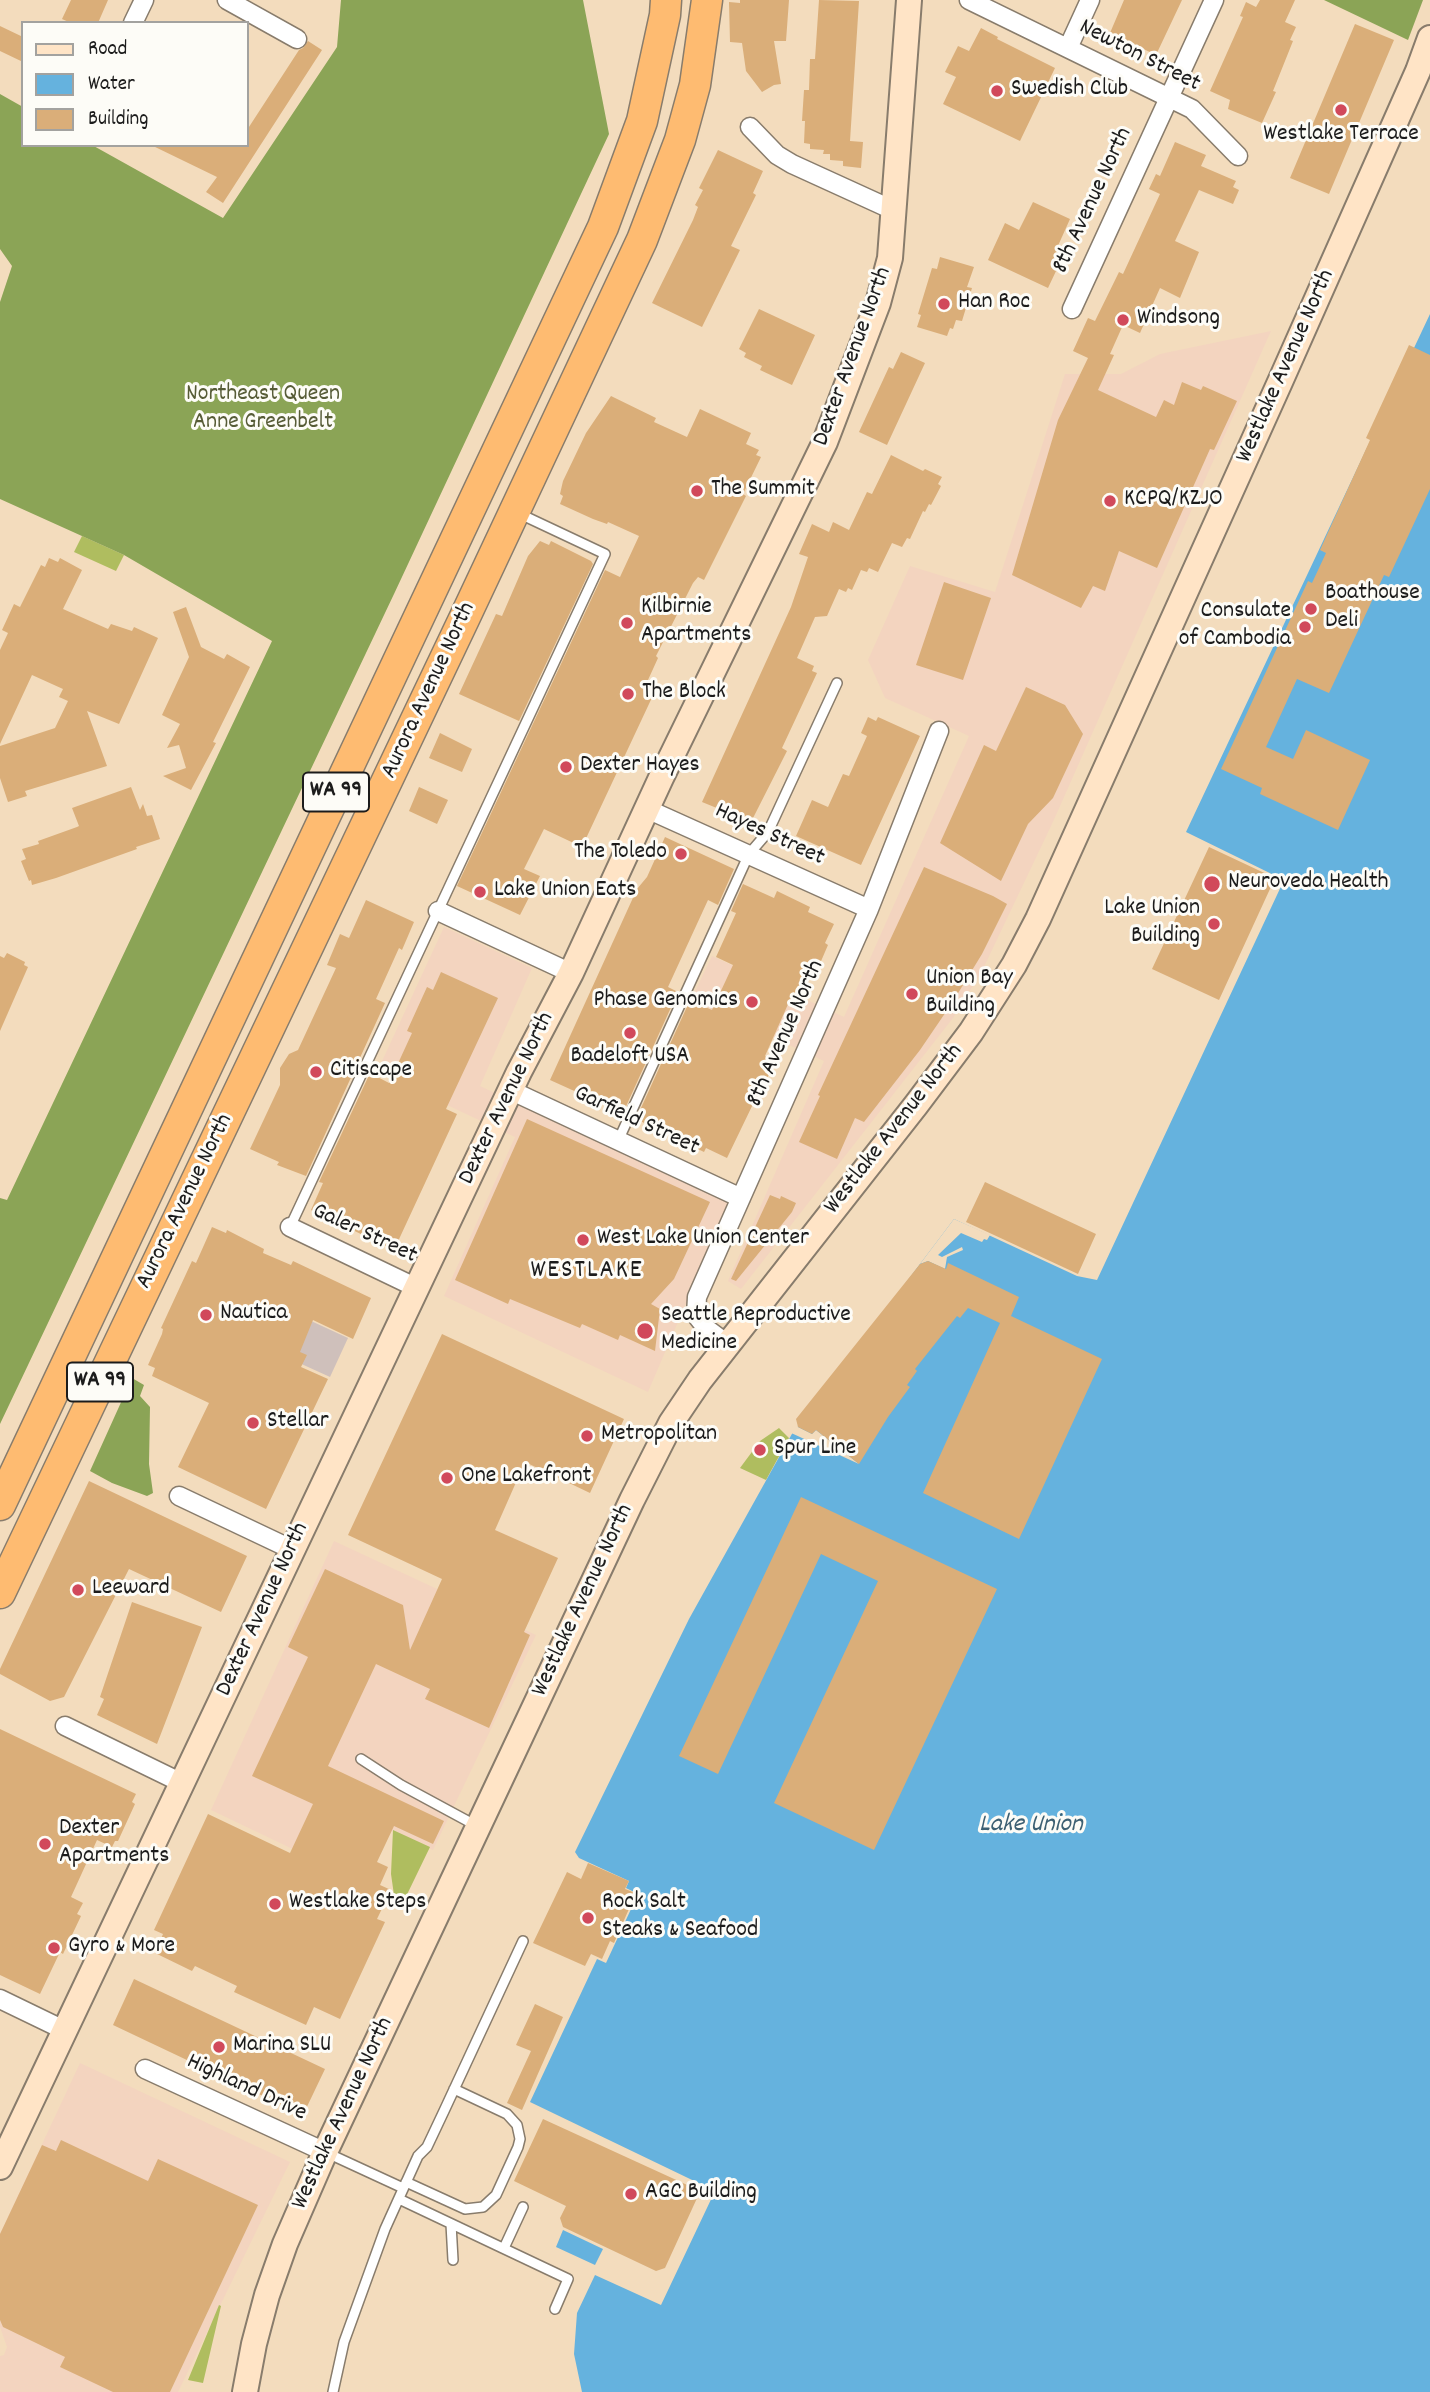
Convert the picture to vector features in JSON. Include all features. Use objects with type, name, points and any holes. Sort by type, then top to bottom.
[{"type":"highway","name":"Aurora Avenue North","points":[[0,1505],[603,227],[642,121],[666,0]]},
{"type":"highway","name":"Aurora Avenue North","points":[[0,1593],[642,240],[680,139],[695,85],[707,0]]},
{"type":"main road","name":"Dexter Avenue North","points":[[0,2167],[510,1090],[571,973],[825,442],[878,303],[890,258],[909,0]]},
{"type":"main road","name":"Westlake Avenue North","points":[[245,2392],[267,2295],[285,2244],[325,2152],[477,1826],[671,1423],[727,1344],[971,1032],[1014,965],[1038,919],[1285,371],[1418,71],[1430,38]]},
{"type":"street","points":[[134,21],[144,0]]},
{"type":"street","points":[[227,0],[297,39]]},
{"type":"street","name":"Newton Street","points":[[969,0],[1192,109],[1238,156]]},
{"type":"street","points":[[1068,48],[1090,0]]},
{"type":"street","name":"8th Avenue North","points":[[1072,309],[1214,0]]},
{"type":"street","points":[[750,127],[777,155],[792,164],[895,211]]},
{"type":"street","name":"8th Avenue North","points":[[727,1344],[707,1329],[696,1315],[697,1297],[869,909],[939,731]]},
{"type":"street","name":"Hayes Street","points":[[648,809],[869,909]]},
{"type":"street","points":[[438,911],[571,973]]},
{"type":"street","name":"Garfield Street","points":[[510,1090],[741,1198]]},
{"type":"street","name":"Galer Street","points":[[290,1227],[417,1288]]},
{"type":"street","points":[[179,1496],[293,1550]]},
{"type":"street","points":[[65,1726],[182,1783]]},
{"type":"street","points":[[0,1999],[64,2030]]},
{"type":"street","name":"Highland Drive","points":[[145,2069],[325,2152]]},
{"type":"lane","points":[[290,1227],[605,554],[515,511]]},
{"type":"lane","points":[[618,1141],[749,854],[768,832],[837,683]]},
{"type":"lane","points":[[361,1759],[401,1785],[477,1826]]},
{"type":"lane","points":[[332,2392],[344,2342],[385,2229],[418,2156],[427,2147],[523,1941]]},
{"type":"lane","name":"Highland Drive","points":[[325,2152],[465,2209],[483,2207],[496,2195],[518,2147],[520,2139],[517,2125],[507,2114],[454,2089]]},
{"type":"lane","points":[[399,2199],[568,2279],[555,2309]]},
{"type":"lane","points":[[504,2248],[523,2207]]},
{"type":"lane","points":[[452,2224],[453,2260]]},
{"type":"shaded area","points":[[1271,331],[1052,824],[982,971],[953,1018],[741,1289],[728,1281],[824,1061],[691,1000],[712,956],[844,1017],[969,736],[885,698],[868,660],[910,566],[995,592],[1065,374],[1121,374],[1160,354]]},
{"type":"shaded area","points":[[444,927],[532,968],[480,1086],[729,1203],[648,1392],[444,1296],[515,1137],[377,1072]]},
{"type":"shaded area","points":[[259,1297],[348,1338],[330,1377],[240,1336]]},
{"type":"shaded area","points":[[334,1541],[536,1635],[433,1850],[324,1799],[299,1852],[211,1810]]},
{"type":"shaded area","points":[[80,2063],[290,2162],[178,2392],[0,2392],[0,2356],[4,2355],[7,2347],[0,2327],[0,2234]]},
{"type":"green space","name":"Northeast Queen Anne Greenbelt","points":[[341,0],[583,0],[609,134],[0,1424],[0,1198],[7,1200],[272,641],[124,555],[0,499],[0,302],[12,266],[0,249],[0,94],[21,106],[21,147],[96,147],[223,218],[337,47]]},
{"type":"green space","points":[[1324,0],[1423,0],[1408,40]]},
{"type":"green space","points":[[82,536],[124,555],[116,571],[74,552]]},
{"type":"green space","points":[[132,1378],[144,1385],[140,1396],[150,1407],[149,1464],[153,1493],[147,1496],[112,1483],[90,1471]]},
{"type":"green space","points":[[779,1428],[789,1438],[766,1480],[740,1468],[760,1441]]},
{"type":"green space","points":[[393,1830],[430,1847],[400,1909],[395,1902],[391,1874]]},
{"type":"green space","points":[[219,2305],[221,2306],[203,2383],[188,2380]]},
{"type":"water","name":"Lake Union","points":[[1430,314],[1430,2392],[582,2392],[574,2354],[577,2313],[595,2275],[661,2305],[715,2191],[530,2102],[597,1959],[606,1963],[638,1894],[626,1888],[629,1881],[579,1858],[575,1852],[689,1619],[793,1432],[954,1219],[1077,1276],[1097,1280],[1284,880],[1186,832]]},
{"type":"water","points":[[563,2230],[603,2249],[595,2265],[556,2247]]},
{"type":"pier","points":[[954,1219],[990,1235],[982,1242],[961,1233],[938,1255],[942,1257],[962,1247],[963,1250],[947,1257],[945,1269],[928,1261],[920,1264]]},
{"type":"pier","points":[[797,1421],[798,1427],[812,1434],[816,1430],[859,1464],[789,1432]]},
{"type":"building","points":[[71,0],[108,0],[99,21],[62,19]]},
{"type":"building","points":[[740,0],[789,0],[786,41],[774,41],[781,84],[762,92],[746,71],[742,43],[730,42],[729,2],[740,3]]},
{"type":"building","points":[[819,0],[859,1],[850,141],[863,142],[861,168],[843,166],[843,161],[830,160],[830,154],[823,154],[824,150],[810,149],[810,144],[804,143],[804,90],[809,90],[810,59],[815,59]]},
{"type":"building","points":[[1124,0],[1182,0],[1156,55],[1110,33]]},
{"type":"building","points":[[1260,0],[1295,0],[1285,22],[1296,27],[1273,91],[1276,92],[1262,123],[1228,109],[1230,100],[1210,91],[1243,17],[1240,16],[1246,2],[1256,7]]},
{"type":"building","name":"Westlake Terrace","points":[[1355,24],[1394,40],[1329,194],[1290,178]]},
{"type":"building","points":[[0,26],[21,36],[21,61],[0,51]]},
{"type":"building","name":"Swedish Club","points":[[981,28],[1055,68],[1020,141],[943,104],[956,77],[945,72],[958,46],[969,51]]},
{"type":"building","points":[[308,41],[322,50],[223,203],[206,192],[217,177],[155,147],[248,147],[248,128],[299,50]]},
{"type":"building","name":"KCPQ/KZJO","points":[[1175,142],[1206,155],[1201,166],[1236,181],[1233,187],[1239,190],[1233,204],[1199,190],[1175,241],[1199,252],[1180,298],[1160,288],[1140,333],[1123,325],[1110,354],[1114,355],[1098,390],[1156,417],[1164,400],[1174,405],[1182,382],[1201,390],[1203,386],[1237,401],[1214,450],[1210,449],[1157,568],[1119,551],[1105,591],[1093,586],[1081,608],[1012,575],[1058,420],[1088,358],[1073,351],[1088,318],[1095,321],[1119,272],[1123,274],[1160,194],[1149,189],[1156,174],[1160,176]]},
{"type":"building","points":[[718,150],[763,171],[753,193],[756,195],[731,246],[740,250],[702,327],[652,303],[693,220],[698,207],[695,205],[703,190],[699,188]]},
{"type":"building","points":[[1033,202],[1070,219],[1057,248],[1065,252],[1048,288],[988,260],[1005,223],[1019,230]]},
{"type":"building","name":"Han Roc","points":[[940,257],[974,267],[967,287],[972,288],[962,321],[956,320],[947,336],[917,327],[921,315],[918,314],[932,268],[937,269]]},
{"type":"building","points":[[759,309],[815,335],[792,385],[760,370],[762,366],[744,357],[746,353],[739,349]]},
{"type":"building","points":[[1409,345],[1430,355],[1430,489],[1389,577],[1384,575],[1329,693],[1297,679],[1266,747],[1293,759],[1306,730],[1370,760],[1338,830],[1260,794],[1262,788],[1221,769],[1308,581],[1312,583],[1326,553],[1320,550],[1370,440],[1366,438]]},
{"type":"building","points":[[901,352],[925,363],[887,445],[859,432],[889,367],[893,369]]},
{"type":"building","points":[[611,396],[656,418],[654,422],[687,437],[700,409],[751,433],[746,444],[759,450],[756,455],[761,457],[743,494],[746,496],[704,580],[698,577],[693,583],[656,656],[658,658],[648,680],[656,684],[656,689],[582,847],[544,829],[524,869],[540,876],[520,915],[457,886],[605,570],[620,577],[639,536],[560,504],[563,481],[586,433]]},
{"type":"building","points":[[891,455],[942,477],[938,484],[941,486],[931,505],[923,511],[910,539],[907,538],[902,547],[892,543],[878,572],[869,568],[867,572],[861,570],[852,590],[848,588],[846,592],[839,589],[827,616],[815,617],[797,658],[814,666],[812,671],[817,673],[782,748],[787,751],[751,822],[702,802],[791,607],[808,557],[799,554],[812,524],[829,532],[833,522],[849,530],[867,492],[872,494]]},
{"type":"building","points":[[540,541],[549,545],[551,541],[593,564],[519,721],[459,694],[496,614],[502,616],[528,556]]},
{"type":"building","points":[[49,558],[58,562],[60,558],[82,570],[63,609],[108,629],[111,624],[132,631],[134,627],[158,638],[119,724],[87,711],[107,766],[25,791],[27,796],[8,802],[0,778],[0,746],[55,728],[68,701],[59,697],[63,689],[32,675],[0,744],[0,650],[8,633],[2,630],[14,604],[20,607],[41,565],[45,567]]},
{"type":"building","points":[[944,582],[991,598],[963,680],[916,665]]},
{"type":"building","points":[[186,607],[201,647],[224,659],[227,654],[250,667],[213,742],[216,743],[191,790],[163,776],[186,768],[179,745],[167,748],[180,724],[162,715],[189,657],[173,612]]},
{"type":"building","points":[[1026,687],[1065,705],[1083,734],[1053,798],[1028,824],[1001,881],[940,843],[984,745],[996,751]]},
{"type":"building","points":[[868,717],[876,721],[878,717],[920,736],[861,865],[796,836],[812,800],[828,807],[843,774],[849,776],[867,736],[861,733]]},
{"type":"building","points":[[440,733],[472,749],[462,772],[429,758]]},
{"type":"building","points":[[131,787],[140,810],[143,804],[147,816],[152,815],[160,839],[32,885],[21,861],[26,859],[22,849],[79,826],[72,808]]},
{"type":"building","points":[[419,787],[448,800],[437,824],[409,811]]},
{"type":"building","points":[[665,837],[734,869],[718,905],[708,900],[668,987],[678,992],[623,1113],[550,1080],[637,889],[647,877]]},
{"type":"building","name":"Lake Union Building","points":[[1209,847],[1275,878],[1219,1000],[1152,969]]},
{"type":"building","name":"Union Bay Building","points":[[924,867],[1007,904],[982,954],[952,1003],[920,1050],[864,1122],[855,1118],[837,1159],[799,1142],[820,1096],[818,1095]]},
{"type":"building","points":[[743,884],[774,898],[777,891],[810,907],[808,912],[834,924],[815,975],[811,973],[800,997],[793,993],[765,1056],[775,1061],[727,1158],[706,1148],[704,1152],[636,1119],[690,1000],[712,1010],[733,965],[716,957],[736,913],[731,911]]},
{"type":"building","name":"Citiscape","points":[[366,900],[414,922],[376,999],[385,1003],[306,1176],[277,1165],[279,1162],[250,1149],[280,1085],[280,1068],[289,1054],[298,1050],[336,968],[327,965],[340,934],[349,938]]},
{"type":"building","points":[[7,953],[25,962],[24,965],[28,967],[0,1031],[0,956],[4,958]]},
{"type":"building","points":[[441,972],[498,998],[446,1109],[457,1114],[394,1250],[311,1210],[323,1183],[319,1182],[370,1073],[389,1083],[412,1033],[407,1031],[427,987],[433,990]]},
{"type":"building","name":"West Lake Union Center","points":[[527,1119],[710,1202],[674,1279],[651,1304],[660,1309],[655,1351],[620,1335],[618,1340],[582,1324],[580,1328],[510,1299],[508,1304],[455,1280]]},
{"type":"building","points":[[985,1182],[1096,1234],[1078,1274],[966,1222]]},
{"type":"building","points":[[770,1195],[780,1199],[781,1196],[796,1203],[792,1212],[736,1281],[731,1279]]},
{"type":"building","points":[[212,1227],[226,1233],[227,1230],[264,1249],[263,1253],[291,1265],[293,1261],[371,1298],[353,1339],[313,1320],[300,1352],[307,1355],[301,1367],[328,1379],[266,1509],[178,1467],[209,1403],[152,1376],[155,1368],[148,1365],[162,1334],[161,1328],[192,1261],[196,1263]]},
{"type":"building","points":[[928,1261],[946,1269],[948,1263],[1019,1297],[1011,1316],[1102,1359],[1019,1539],[923,1493],[1000,1323],[968,1308],[960,1318],[957,1316],[915,1369],[917,1371],[907,1385],[910,1387],[859,1464],[816,1430],[812,1434],[798,1427],[796,1419],[920,1264]]},
{"type":"building","points":[[442,1334],[624,1419],[590,1493],[525,1462],[495,1530],[558,1558],[524,1632],[530,1635],[489,1728],[425,1699],[430,1689],[376,1664],[328,1766],[444,1821],[433,1844],[394,1826],[377,1862],[388,1867],[380,1885],[391,1890],[377,1919],[385,1922],[340,2019],[314,2007],[306,2025],[234,1992],[237,1986],[195,1966],[192,1971],[155,1953],[163,1934],[154,1930],[208,1814],[290,1853],[313,1804],[252,1776],[308,1657],[288,1647],[325,1569],[403,1605],[410,1650],[442,1579],[348,1535]]},
{"type":"building","name":"Leeward","points":[[89,1481],[247,1556],[221,1612],[129,1569],[64,1697],[50,1701],[0,1674],[0,1669]]},
{"type":"building","points":[[801,1497],[997,1589],[874,1850],[774,1803],[878,1581],[821,1554],[718,1774],[679,1756]]},
{"type":"building","name":"Leeward","points":[[132,1602],[202,1627],[157,1744],[97,1715],[104,1699],[100,1697]]},
{"type":"building","name":"Dexter Apartments","points":[[0,1729],[136,1794],[132,1802],[135,1804],[118,1841],[115,1841],[112,1847],[97,1840],[71,1897],[83,1903],[77,1914],[81,1916],[40,1994],[0,1975]]},
{"type":"building","points":[[588,1863],[629,1881],[625,1889],[636,1893],[614,1943],[610,1941],[602,1959],[591,1954],[585,1966],[533,1943],[567,1872],[581,1879]]},
{"type":"building","name":"Marina SLU","points":[[134,1979],[325,2069],[303,2115],[113,2025]]},
{"type":"building","points":[[535,2004],[563,2017],[522,2110],[507,2103],[531,2051],[516,2045]]},
{"type":"building","name":"AGC Building","points":[[543,2119],[696,2189],[698,2196],[665,2268],[656,2271],[563,2227],[560,2218],[566,2206],[514,2181]]},
{"type":"building","points":[[61,2140],[148,2181],[158,2159],[258,2205],[170,2392],[113,2392],[60,2367],[65,2357],[3,2327],[0,2320],[0,2234],[42,2145],[56,2151]]},
{"type":"place","name":"Swedish Club","points":[[997,91]]},
{"type":"place","name":"Westlake Terrace","points":[[1341,110]]},
{"type":"place","name":"Han Roc","points":[[944,304]]},
{"type":"place","name":"Windsong","points":[[1123,320]]},
{"type":"place","name":"The Summit","points":[[697,491]]},
{"type":"place","name":"KCPQ/KZJO","points":[[1110,501]]},
{"type":"place","name":"Boathouse Deli","points":[[1311,609]]},
{"type":"place","name":"Kilbirnie Apartments","points":[[627,623]]},
{"type":"place","name":"Consulate of Cambodia","points":[[1305,627]]},
{"type":"place","name":"The Block","points":[[628,694]]},
{"type":"place","name":"Dexter Hayes","points":[[566,767]]},
{"type":"place","name":"The Toledo","points":[[681,854]]},
{"type":"place","name":"Neuroveda Health","points":[[1212,884]]},
{"type":"place","name":"Lake Union Eats","points":[[480,892]]},
{"type":"place","name":"Lake Union Building","points":[[1214,924]]},
{"type":"place","name":"Union Bay Building","points":[[912,994]]},
{"type":"place","name":"Phase Genomics","points":[[752,1002]]},
{"type":"place","name":"Badeloft USA","points":[[630,1033]]},
{"type":"place","name":"Citiscape","points":[[316,1072]]},
{"type":"place","name":"West Lake Union Center","points":[[583,1240]]},
{"type":"place","name":"Nautica","points":[[206,1315]]},
{"type":"place","name":"Seattle Reproductive Medicine","points":[[645,1331]]},
{"type":"place","name":"Stellar","points":[[253,1423]]},
{"type":"place","name":"Metropolitan","points":[[587,1436]]},
{"type":"place","name":"Spur Line","points":[[760,1450]]},
{"type":"place","name":"One Lakefront","points":[[447,1478]]},
{"type":"place","name":"Leeward","points":[[78,1590]]},
{"type":"place","name":"Dexter Apartments","points":[[45,1844]]},
{"type":"place","name":"Westlake Steps","points":[[275,1904]]},
{"type":"place","name":"Rock Salt Steaks & Seafood","points":[[588,1918]]},
{"type":"place","name":"Gyro & More","points":[[54,1948]]},
{"type":"place","name":"Marina SLU","points":[[219,2047]]},
{"type":"place","name":"AGC Building","points":[[631,2194]]},
{"type":"district","name":"WESTLAKE","points":[[587,1272]]}]
